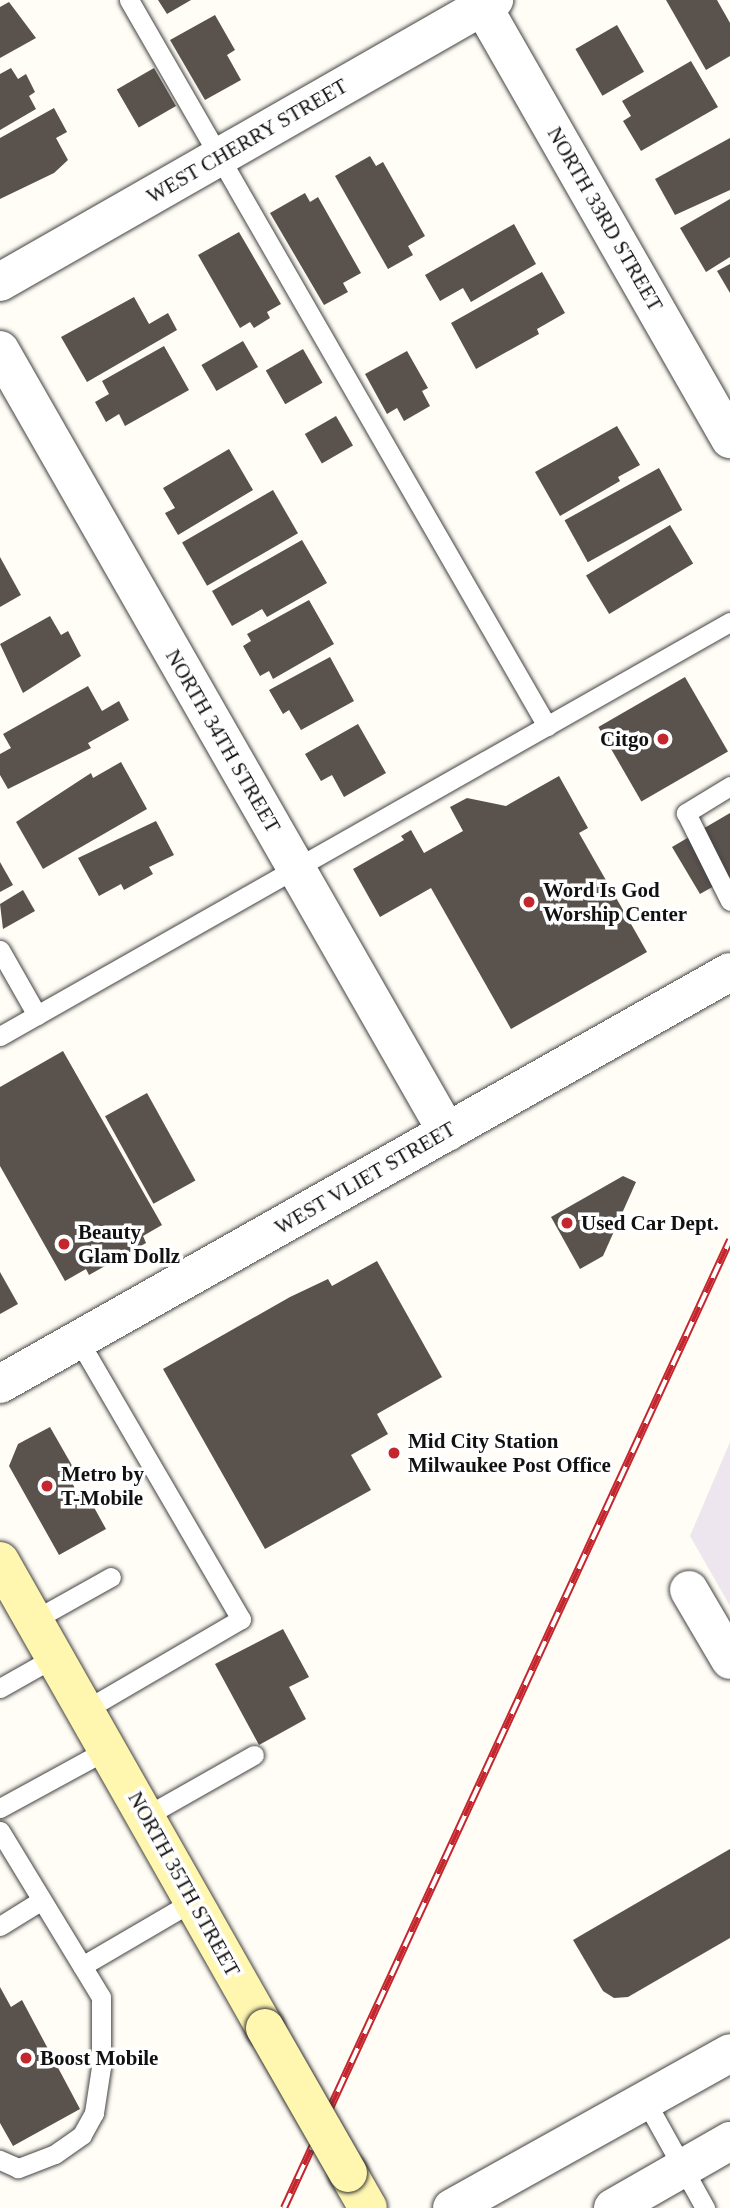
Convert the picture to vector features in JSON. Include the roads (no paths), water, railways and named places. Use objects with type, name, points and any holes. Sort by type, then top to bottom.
[{"type":"main road","name":"NORTH 35TH STREET","points":[[0,1561],[368,2208]]},
{"type":"street","name":"WEST CHERRY STREET","points":[[0,282],[485,2]]},
{"type":"street","name":"NORTH 33RD STREET","points":[[485,2],[719,395],[730,439]]},
{"type":"street","name":"NORTH 34TH STREET","points":[[0,350],[447,1132]]},
{"type":"street","name":"WEST VLIET STREET","points":[[0,1384],[730,972]]},
{"type":"street","points":[[689,1590],[728,1651]]},
{"type":"street","points":[[452,2208],[730,2053]]},
{"type":"street","points":[[613,2208],[650,2198],[681,2169],[730,2141]]},
{"type":"lane","points":[[129,0],[547,726]]},
{"type":"lane","points":[[0,1036],[730,622]]},
{"type":"lane","points":[[729,896],[687,813],[730,786]]},
{"type":"lane","points":[[0,950],[37,1015]]},
{"type":"lane","points":[[79,1341],[241,1619],[85,1710]]},
{"type":"lane","points":[[34,1620],[111,1577]]},
{"type":"lane","points":[[0,1688],[55,1657]]},
{"type":"lane","points":[[0,1808],[108,1749]]},
{"type":"lane","points":[[146,1816],[254,1755]]},
{"type":"lane","points":[[0,1831],[101,1997],[101,2067],[94,2113],[82,2135],[55,2154],[18,2168],[0,2161]]},
{"type":"lane","points":[[0,1926],[42,1900]]},
{"type":"lane","points":[[82,1966],[195,1900]]},
{"type":"lane","points":[[645,2100],[705,2208]]},
{"type":"railway","points":[[284,2208],[730,1240]]},
{"type":"place","name":"Citgo","points":[[663,739]]},
{"type":"place","name":"Word Is God Worship Center","points":[[529,902]]},
{"type":"place","name":"Used Car Dept.","points":[[567,1223]]},
{"type":"place","name":"Beauty Glam Dollz","points":[[64,1244]]},
{"type":"place","name":"Mid City Station Milwaukee Post Office","points":[[394,1453]]},
{"type":"place","name":"Metro by T-Mobile","points":[[47,1486]]},
{"type":"place","name":"Boost Mobile","points":[[26,2058]]}]
